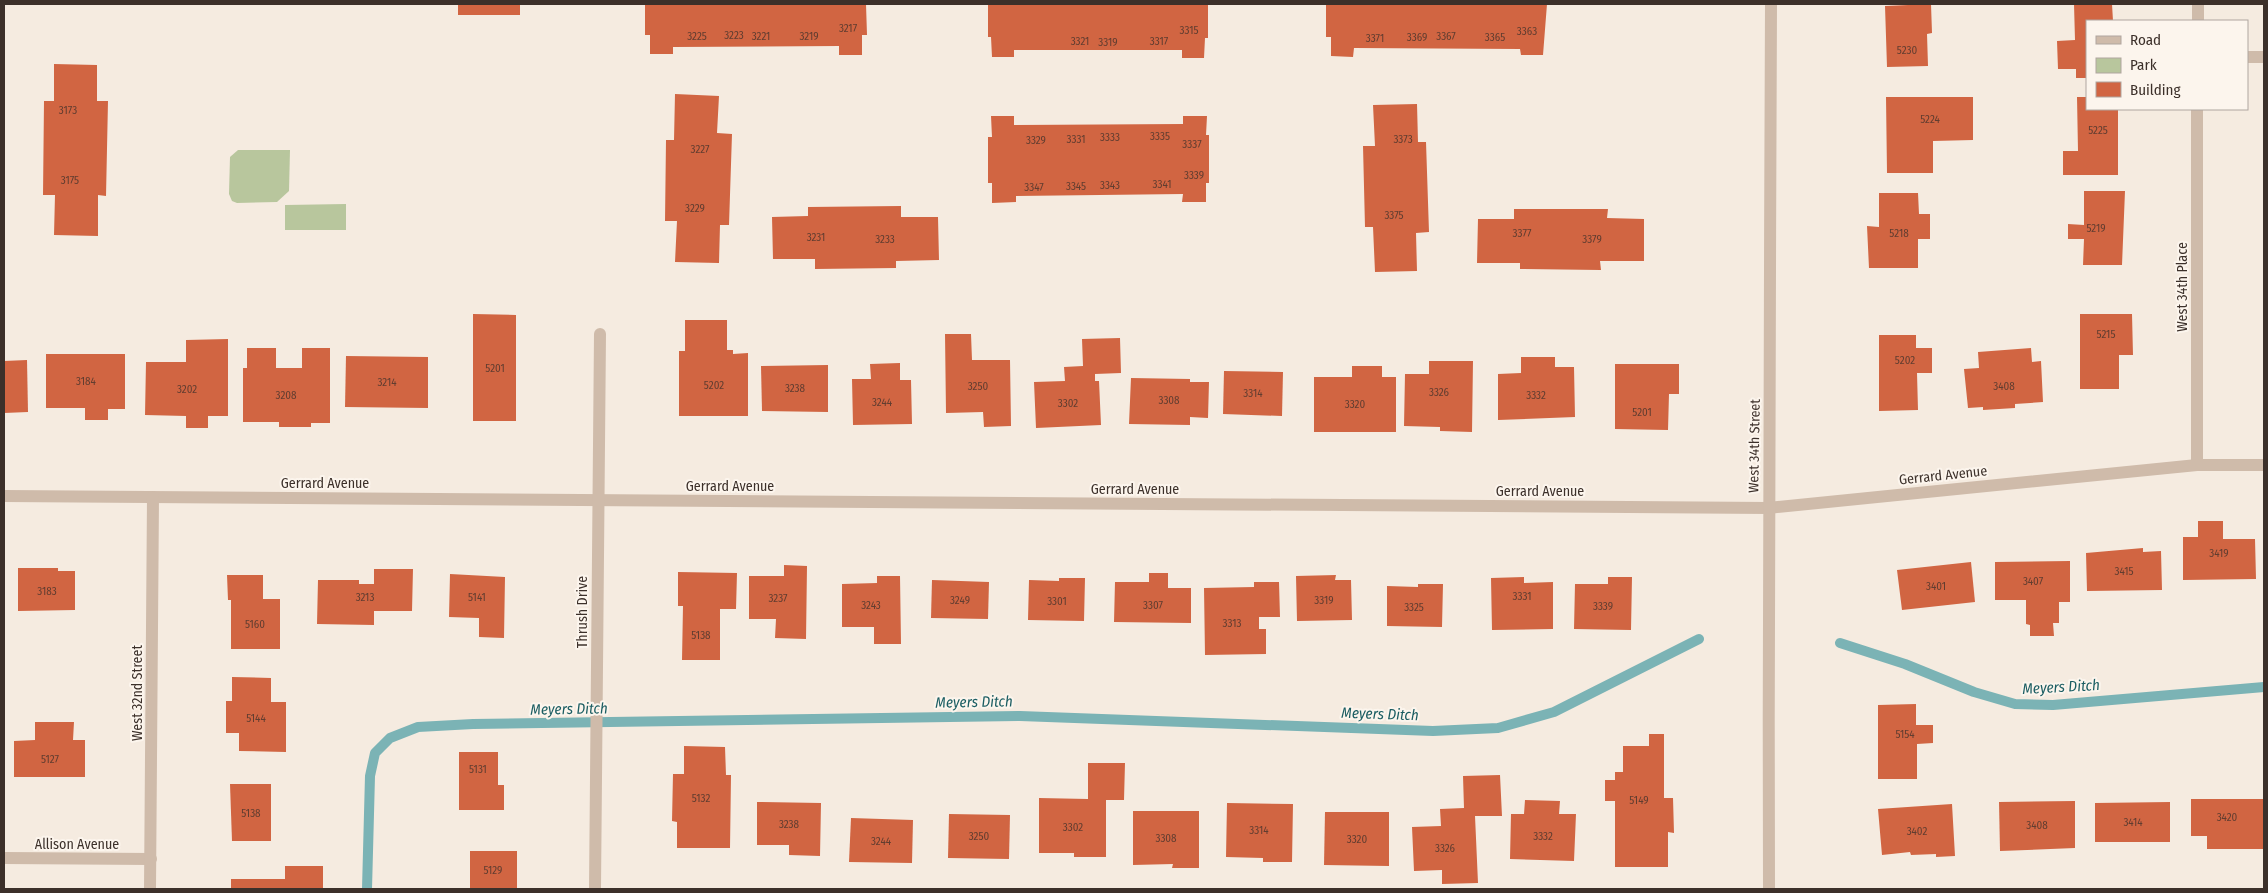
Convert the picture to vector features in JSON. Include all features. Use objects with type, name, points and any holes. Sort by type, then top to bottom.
[{"type":"street","name":"West 34th Street","points":[[1769,889],[1768,508],[1771,4]]},
{"type":"street","points":[[2198,4],[2198,20]]},
{"type":"street","points":[[2248,57],[2264,57]]},
{"type":"street","name":"West 34th Place","points":[[2197,465],[2198,110]]},
{"type":"street","name":"Thrush Drive","points":[[595,889],[600,334]]},
{"type":"street","name":"Gerrard Avenue","points":[[4,496],[1768,508],[2197,465],[2264,465]]},
{"type":"street","name":"West 32nd Street","points":[[150,889],[153,497]]},
{"type":"street","name":"Allison Avenue","points":[[4,858],[151,859]]},
{"type":"green space","points":[[238,150],[290,150],[289,191],[277,202],[237,203],[232,201],[229,194],[230,157]]},
{"type":"green space","points":[[346,204],[346,230],[285,230],[285,205]]},
{"type":"building","points":[[458,4],[520,4],[520,15],[458,15]]},
{"type":"building","points":[[645,4],[866,4],[867,35],[862,35],[862,55],[839,55],[839,46],[673,47],[673,54],[650,54],[650,35],[645,35]]},
{"type":"building","points":[[988,4],[1208,4],[1208,38],[1205,38],[1204,58],[1182,58],[1182,50],[1014,50],[1014,57],[992,57],[991,37],[988,37]]},
{"type":"building","points":[[1326,4],[1547,4],[1543,55],[1521,55],[1520,49],[1354,48],[1353,57],[1331,56],[1331,37],[1326,37]]},
{"type":"building","points":[[1931,4],[1932,33],[1927,34],[1928,66],[1887,67],[1885,6]]},
{"type":"building","points":[[2074,4],[2112,4],[2113,20],[2086,20],[2086,78],[2076,78],[2076,69],[2058,69],[2057,41],[2075,40]]},
{"type":"building","points":[[54,64],[97,65],[97,101],[108,101],[106,196],[98,195],[98,236],[54,235],[55,195],[43,195],[44,101],[54,101]]},
{"type":"building","points":[[675,94],[719,96],[717,133],[732,134],[729,225],[720,225],[719,263],[675,262],[677,221],[665,221],[666,140],[674,140]]},
{"type":"building","points":[[1886,97],[1973,97],[1973,140],[1933,141],[1933,173],[1887,173]]},
{"type":"building","points":[[2077,97],[2086,97],[2086,110],[2118,110],[2118,175],[2063,175],[2063,151],[2078,151]]},
{"type":"building","points":[[1417,104],[1418,142],[1426,142],[1429,232],[1416,233],[1417,271],[1375,272],[1373,227],[1365,227],[1363,146],[1375,146],[1373,105]]},
{"type":"building","points":[[991,116],[1014,116],[1014,125],[1183,124],[1183,116],[1207,116],[1206,135],[1209,135],[1209,183],[1206,183],[1206,202],[1182,202],[1183,194],[1016,196],[1016,202],[992,203],[992,183],[988,183],[988,137],[992,137]]},
{"type":"building","points":[[2084,191],[2125,191],[2122,265],[2083,265],[2084,239],[2068,239],[2068,224],[2084,225]]},
{"type":"building","points":[[1879,193],[1918,193],[1919,214],[1930,214],[1930,239],[1918,239],[1918,268],[1869,268],[1867,226],[1879,227]]},
{"type":"building","points":[[901,206],[901,217],[938,217],[939,260],[896,261],[896,268],[815,269],[815,259],[773,259],[772,217],[808,216],[808,207]]},
{"type":"building","points":[[1514,209],[1608,209],[1607,218],[1644,219],[1644,261],[1600,261],[1601,270],[1520,269],[1520,263],[1477,263],[1478,219],[1514,219]]},
{"type":"building","points":[[473,314],[516,315],[516,421],[473,421]]},
{"type":"building","points":[[2080,314],[2132,314],[2133,355],[2119,355],[2119,389],[2080,389]]},
{"type":"building","points":[[685,320],[727,320],[727,350],[733,350],[733,354],[748,353],[748,416],[679,416],[679,351],[685,351]]},
{"type":"building","points":[[945,334],[971,334],[972,360],[1010,360],[1011,426],[984,427],[983,412],[946,413]]},
{"type":"building","points":[[1879,335],[1916,335],[1916,348],[1932,348],[1932,373],[1917,373],[1918,410],[1879,411]]},
{"type":"building","points":[[1120,338],[1121,373],[1095,374],[1095,381],[1099,381],[1101,425],[1036,428],[1034,382],[1065,381],[1064,367],[1083,366],[1082,339]]},
{"type":"building","points":[[228,339],[228,416],[208,416],[208,428],[186,428],[186,416],[145,415],[146,362],[186,362],[186,340]]},
{"type":"building","points":[[247,348],[276,348],[276,368],[302,368],[302,348],[330,348],[330,423],[311,423],[311,427],[279,427],[279,422],[243,422],[243,368],[247,368]]},
{"type":"building","points":[[2031,348],[2032,362],[2041,361],[2043,402],[2015,404],[2015,408],[1983,410],[1983,407],[1968,408],[1964,369],[1979,368],[1978,352]]},
{"type":"building","points":[[46,354],[125,354],[125,409],[108,409],[108,420],[85,420],[85,408],[46,408]]},
{"type":"building","points":[[346,356],[428,357],[428,408],[345,407]]},
{"type":"building","points":[[1521,357],[1555,357],[1555,367],[1574,367],[1575,417],[1498,420],[1498,374],[1521,373]]},
{"type":"building","points":[[27,360],[28,412],[4,413],[4,361]]},
{"type":"building","points":[[1429,361],[1473,361],[1472,432],[1440,431],[1440,427],[1404,426],[1405,374],[1429,374]]},
{"type":"building","points":[[900,363],[900,380],[911,380],[912,424],[853,425],[852,379],[871,379],[870,364]]},
{"type":"building","points":[[1615,364],[1679,364],[1679,394],[1669,394],[1668,430],[1615,429]]},
{"type":"building","points":[[828,365],[828,412],[762,411],[761,366]]},
{"type":"building","points":[[1352,366],[1382,366],[1382,377],[1396,377],[1396,432],[1314,432],[1314,377],[1352,377]]},
{"type":"building","points":[[1224,371],[1283,372],[1282,416],[1223,414]]},
{"type":"building","points":[[1131,378],[1190,379],[1190,382],[1209,382],[1208,418],[1190,417],[1190,425],[1129,424]]},
{"type":"building","points":[[2198,521],[2223,521],[2223,539],[2255,539],[2256,579],[2183,580],[2183,537],[2198,537]]},
{"type":"building","points":[[2143,548],[2143,552],[2161,551],[2162,590],[2087,591],[2086,553]]},
{"type":"building","points":[[2070,561],[2070,602],[2059,602],[2059,623],[2053,623],[2054,636],[2030,636],[2030,625],[2026,624],[2026,600],[1995,600],[1995,562]]},
{"type":"building","points":[[1971,562],[1975,602],[1902,610],[1897,570]]},
{"type":"building","points":[[784,565],[807,566],[806,639],[775,638],[776,619],[749,619],[749,576],[784,576]]},
{"type":"building","points":[[18,568],[58,568],[58,571],[75,571],[75,610],[18,611]]},
{"type":"building","points":[[374,569],[413,569],[412,611],[374,611],[374,625],[317,624],[318,580],[359,580],[359,584],[374,584]]},
{"type":"building","points":[[678,572],[737,573],[736,609],[720,609],[720,660],[682,660],[683,606],[678,606]]},
{"type":"building","points":[[1149,573],[1168,573],[1168,588],[1191,588],[1191,623],[1114,622],[1115,582],[1149,582]]},
{"type":"building","points":[[450,574],[505,577],[504,638],[479,637],[479,618],[449,617]]},
{"type":"building","points":[[227,575],[263,575],[263,599],[280,599],[280,649],[231,649],[231,600],[228,600]]},
{"type":"building","points":[[1336,575],[1335,580],[1351,580],[1352,620],[1297,621],[1296,576]]},
{"type":"building","points":[[877,576],[900,576],[901,644],[874,644],[874,627],[842,627],[842,584],[877,583]]},
{"type":"building","points":[[1524,577],[1524,583],[1553,582],[1553,629],[1492,630],[1491,578]]},
{"type":"building","points":[[1608,577],[1632,577],[1631,630],[1574,629],[1575,584],[1608,584]]},
{"type":"building","points":[[1059,578],[1085,578],[1084,621],[1028,620],[1029,580],[1059,581]]},
{"type":"building","points":[[932,580],[989,582],[988,619],[931,618]]},
{"type":"building","points":[[1254,582],[1279,582],[1280,617],[1259,617],[1259,629],[1266,629],[1266,654],[1205,655],[1204,588],[1254,587]]},
{"type":"building","points":[[1418,584],[1443,584],[1442,627],[1387,626],[1387,586],[1418,587]]},
{"type":"building","points":[[232,677],[271,678],[271,702],[286,702],[286,752],[239,751],[239,733],[226,733],[226,701],[232,701]]},
{"type":"building","points":[[1916,704],[1916,725],[1933,725],[1933,743],[1917,744],[1917,779],[1878,779],[1878,705]]},
{"type":"building","points":[[35,722],[74,722],[73,740],[85,740],[85,777],[14,777],[14,741],[35,740]]},
{"type":"building","points":[[1649,734],[1664,734],[1664,798],[1673,798],[1674,833],[1668,832],[1668,867],[1615,867],[1615,801],[1605,801],[1605,780],[1615,780],[1615,772],[1623,772],[1623,746],[1649,746]]},
{"type":"building","points":[[684,746],[725,747],[726,775],[731,775],[730,848],[677,848],[677,822],[672,821],[673,774],[684,774]]},
{"type":"building","points":[[459,752],[498,752],[498,785],[504,785],[504,810],[459,810]]},
{"type":"building","points":[[1088,763],[1125,763],[1124,800],[1106,800],[1106,857],[1074,857],[1074,853],[1039,853],[1039,798],[1088,799]]},
{"type":"building","points":[[1500,775],[1502,816],[1475,816],[1478,883],[1442,884],[1442,870],[1414,871],[1412,827],[1441,826],[1440,809],[1464,808],[1463,776]]},
{"type":"building","points":[[230,784],[271,784],[271,841],[232,841]]},
{"type":"building","points":[[2191,799],[2264,799],[2264,849],[2207,849],[2207,836],[2191,836]]},
{"type":"building","points":[[1525,800],[1560,801],[1559,814],[1576,814],[1574,861],[1510,859],[1511,814],[1524,814]]},
{"type":"building","points":[[2075,801],[2075,848],[2000,851],[1999,802]]},
{"type":"building","points":[[757,802],[821,803],[820,856],[789,855],[789,845],[757,845]]},
{"type":"building","points":[[2170,802],[2170,842],[2095,842],[2095,803]]},
{"type":"building","points":[[1227,803],[1293,804],[1292,862],[1263,862],[1263,858],[1226,857]]},
{"type":"building","points":[[1952,804],[1955,856],[1936,857],[1936,854],[1911,855],[1910,852],[1882,855],[1878,809]]},
{"type":"building","points":[[1133,811],[1199,811],[1199,868],[1172,868],[1173,864],[1133,865]]},
{"type":"building","points":[[1325,812],[1389,812],[1389,866],[1324,865]]},
{"type":"building","points":[[949,814],[1010,815],[1009,859],[948,858]]},
{"type":"building","points":[[851,818],[913,820],[912,863],[849,862]]},
{"type":"building","points":[[470,851],[517,851],[517,889],[470,889]]},
{"type":"building","points":[[285,866],[323,866],[323,889],[231,889],[231,879],[285,879]]},
{"type":"waterway","name":"Meyers Ditch","points":[[367,889],[370,776],[375,753],[390,738],[418,727],[473,724],[1020,716],[1433,731],[1498,728],[1554,712],[1699,639]]},
{"type":"waterway","name":"Meyers Ditch","points":[[1840,643],[1905,664],[1974,692],[2015,704],[2053,705],[2264,687]]}]
